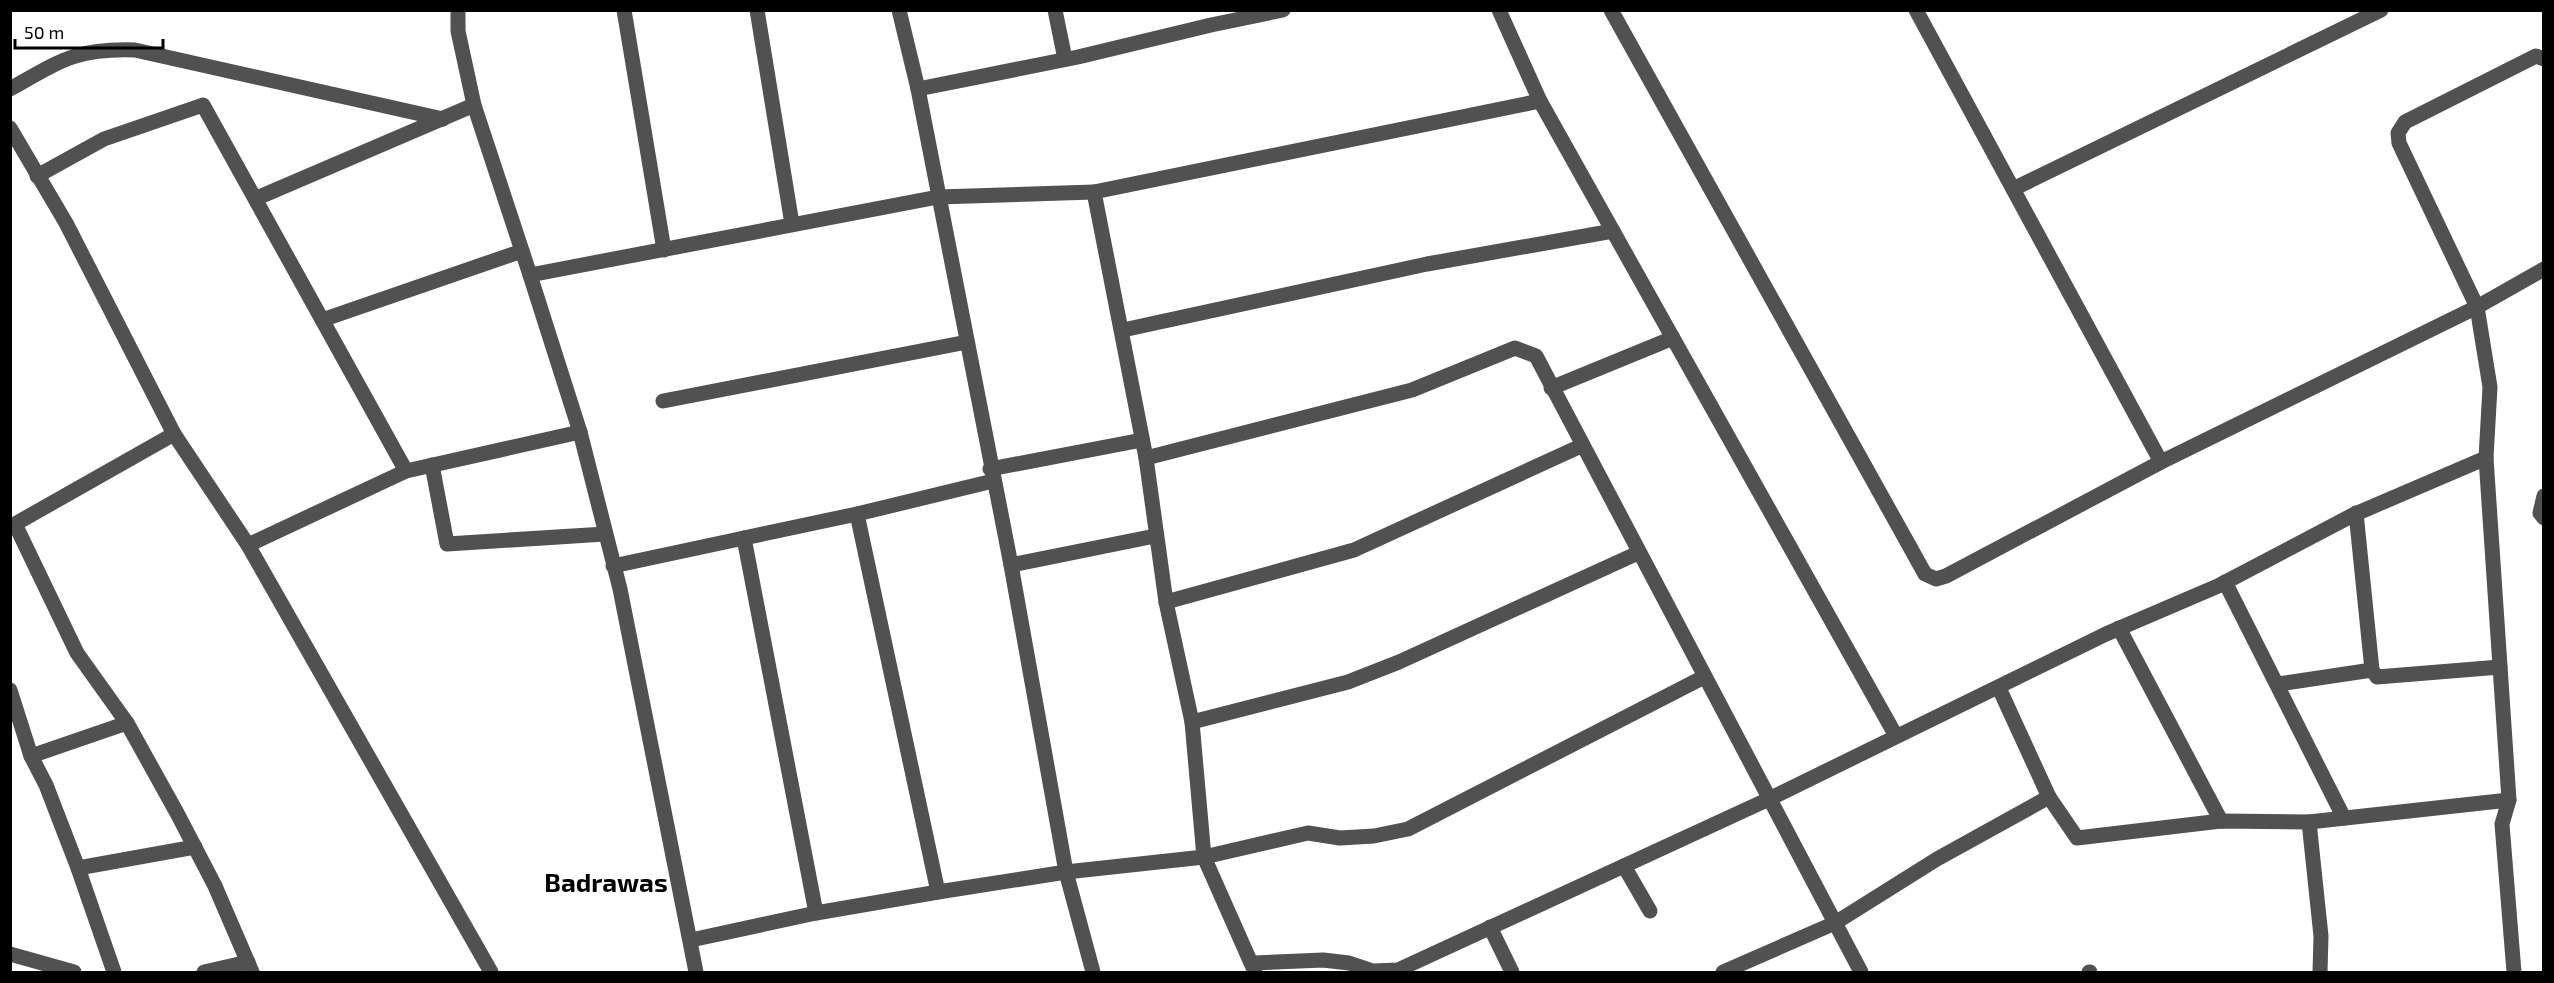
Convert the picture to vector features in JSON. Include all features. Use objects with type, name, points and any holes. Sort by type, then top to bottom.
[{"type":"street","points":[[458,10],[458,31],[474,105],[580,432],[620,589],[696,972]]},
{"type":"street","points":[[624,10],[664,250]]},
{"type":"street","points":[[757,10],[792,224]]},
{"type":"street","points":[[899,10],[918,89],[991,475],[1011,565],[1066,872],[1093,972]]},
{"type":"street","points":[[1054,10],[1065,59]]},
{"type":"street","points":[[918,89],[1283,10]]},
{"type":"street","points":[[1499,10],[1540,102],[1896,736]]},
{"type":"street","points":[[1611,10],[1925,574],[1936,579],[1946,576],[2161,462],[2477,307],[2544,269]]},
{"type":"street","points":[[1916,10],[2161,462]]},
{"type":"street","points":[[2013,189],[2381,10]]},
{"type":"street","points":[[10,89],[71,55],[104,49],[135,50],[443,119]]},
{"type":"street","points":[[2514,972],[2502,824],[2509,800],[2486,458],[2490,387],[2477,307],[2399,143],[2398,133],[2405,122],[2536,56],[2544,59]]},
{"type":"street","points":[[530,275],[938,197],[1094,192],[1540,102]]},
{"type":"street","points":[[37,176],[104,139],[182,110],[202,105],[257,198],[406,471]]},
{"type":"street","points":[[257,198],[474,105]]},
{"type":"street","points":[[10,128],[66,223],[174,434],[248,545],[491,972]]},
{"type":"street","points":[[1094,192],[1123,330],[1146,458],[1155,536],[1166,602],[1192,722],[1204,857],[1254,968],[1323,960],[1349,963],[1373,971],[1398,970],[1769,799],[2119,628],[2226,582],[2356,513],[2486,458]]},
{"type":"street","points":[[1123,330],[1427,264],[1613,231]]},
{"type":"street","points":[[322,320],[522,251]]},
{"type":"street","points":[[1551,388],[1673,338]]},
{"type":"street","points":[[663,401],[967,342]]},
{"type":"street","points":[[1146,458],[1412,390],[1515,348],[1536,356],[1581,446],[1861,972]]},
{"type":"street","points":[[248,545],[406,471],[580,432]]},
{"type":"street","points":[[174,434],[13,521],[77,653],[127,723],[195,847],[250,967],[204,972]]},
{"type":"street","points":[[613,566],[857,514],[991,475],[1142,440]]},
{"type":"street","points":[[1166,602],[1354,550],[1581,446]]},
{"type":"street","points":[[432,465],[447,544],[605,534]]},
{"type":"street","points":[[2544,496],[2541,513],[2544,518]]},
{"type":"street","points":[[2356,513],[2372,670],[2377,676],[2500,667]]},
{"type":"street","points":[[857,514],[938,892]]},
{"type":"street","points":[[1011,565],[1155,536]]},
{"type":"street","points":[[744,538],[816,913]]},
{"type":"street","points":[[1192,722],[1348,682],[1399,662],[1638,553]]},
{"type":"street","points":[[2226,582],[2344,818]]},
{"type":"street","points":[[2119,628],[2221,821]]},
{"type":"street","points":[[2278,684],[2372,670]]},
{"type":"street","points":[[691,940],[816,913],[938,892],[1066,872],[1204,857],[1308,834],[1340,838],[1362,837],[1408,829],[1704,677]]},
{"type":"street","points":[[1999,688],[2049,797],[2077,838],[2221,821],[2309,822],[2509,800]]},
{"type":"street","points":[[10,690],[31,756],[46,785],[78,867],[114,972]]},
{"type":"street","points":[[31,756],[127,723]]},
{"type":"street","points":[[1723,972],[1835,923],[1937,860],[2049,797]]},
{"type":"street","points":[[2309,822],[2321,936],[2320,972]]},
{"type":"street","points":[[78,867],[195,847]]},
{"type":"street","points":[[1624,866],[1650,910]]},
{"type":"street","points":[[1490,927],[1512,972]]},
{"type":"street","points":[[10,954],[74,972]]},
{"type":"district","name":"Badrawas","points":[[606,883]]}]
